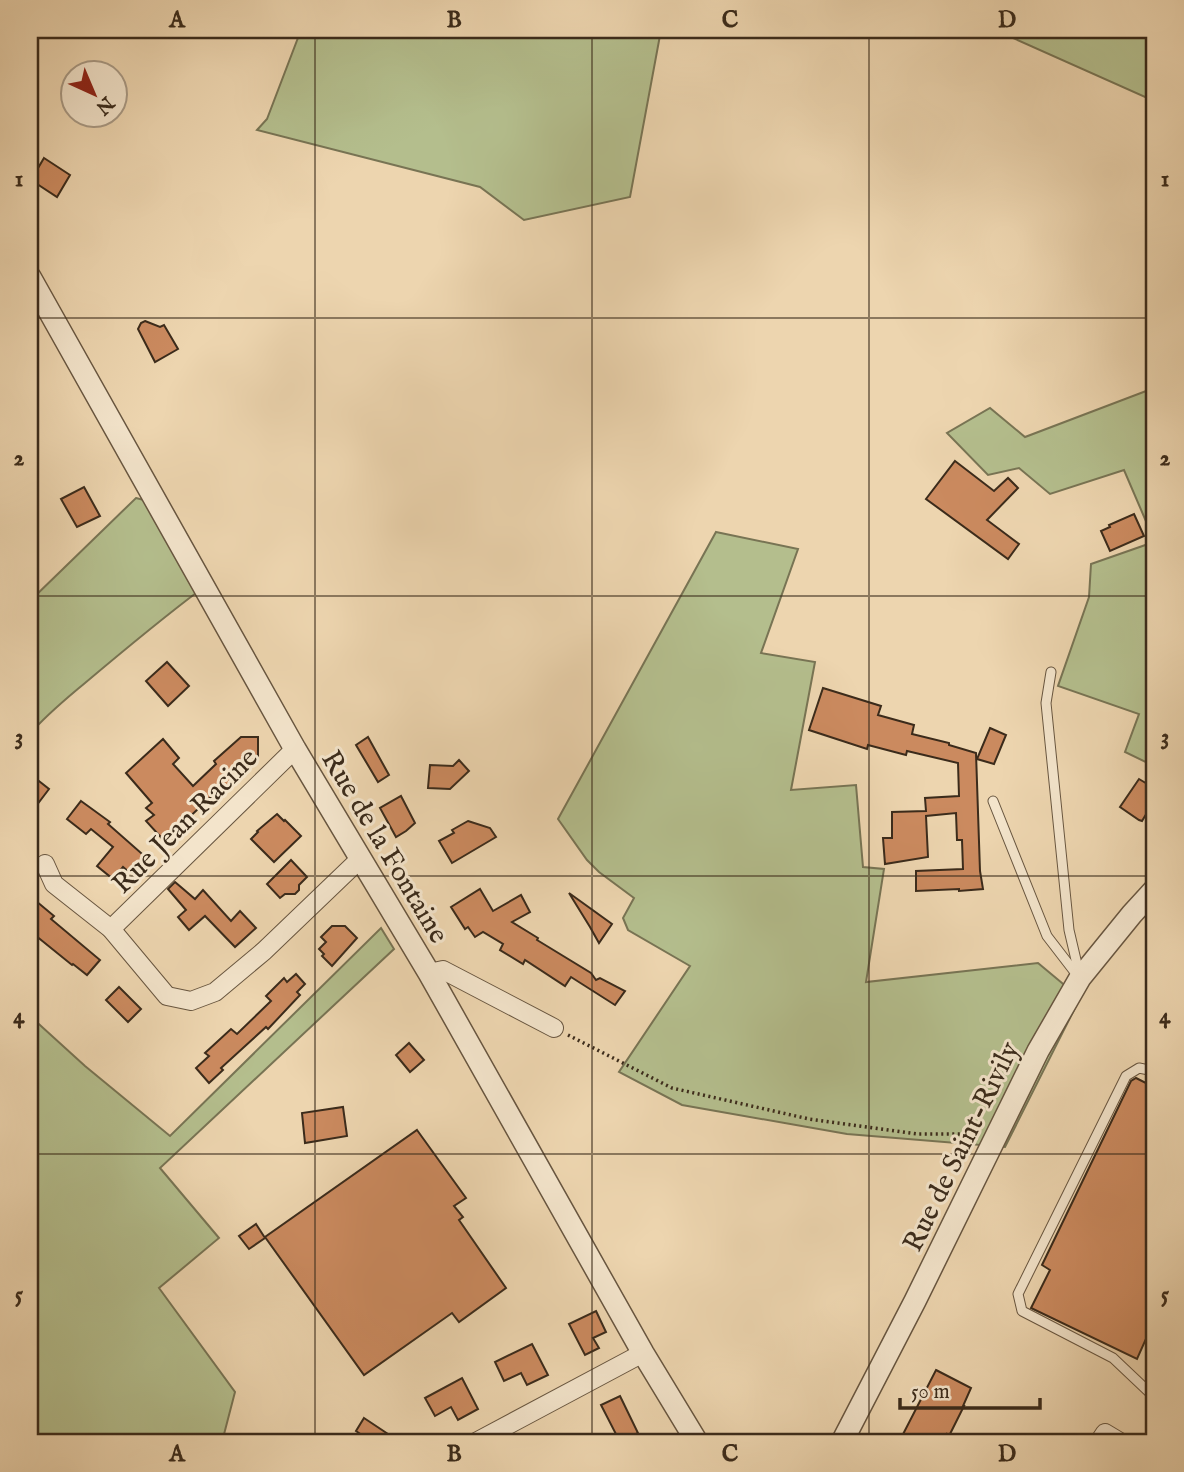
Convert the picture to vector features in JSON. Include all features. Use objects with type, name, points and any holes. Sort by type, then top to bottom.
[{"type":"street","name":"Rue de la Fontaine","points":[[30,277],[295,749],[429,973],[643,1353],[697,1442]]},
{"type":"street","name":"Rue Jean Racine","points":[[111,929],[295,749]]},
{"type":"street","name":"Rue Jean Racine","points":[[45,864],[54,884],[111,929],[167,996],[191,1001],[215,992],[264,951],[360,858]]},
{"type":"street","name":"Rue de Saint-Rivily","points":[[842,1442],[1038,1051],[1080,978],[1154,890]]},
{"type":"street","points":[[429,973],[443,970],[554,1028]]},
{"type":"street","points":[[476,1442],[643,1353]]},
{"type":"street","points":[[1099,1442],[1105,1433],[1120,1442]]},
{"type":"lane","points":[[1051,672],[1046,703],[1047,716],[1069,930],[1080,978]]},
{"type":"lane","points":[[993,801],[1047,936],[1080,978]]},
{"type":"lane","points":[[1153,1395],[1113,1358],[1022,1311],[1018,1294],[1126,1076],[1139,1068],[1154,1072]]},
{"type":"path","points":[[554,1028],[671,1088],[809,1119],[917,1134],[998,1132]]},
{"type":"green space","points":[[301,30],[661,30],[630,197],[524,220],[480,187],[257,130],[267,119]]},
{"type":"green space","points":[[995,30],[1154,30],[1154,101]]},
{"type":"green space","points":[[1154,388],[1154,540],[1124,470],[1050,494],[1019,468],[988,475],[947,433],[990,408],[1025,437]]},
{"type":"green space","points":[[136,498],[148,501],[200,590],[71,695],[30,734],[30,601]]},
{"type":"green space","points":[[716,532],[798,549],[761,653],[815,662],[791,790],[856,785],[863,867],[884,869],[866,982],[1038,963],[1080,998],[1005,1147],[847,1134],[682,1105],[619,1072],[690,966],[628,930],[623,918],[634,898],[587,860],[558,819]]},
{"type":"green space","points":[[1154,542],[1154,766],[1125,752],[1139,714],[1058,686],[1089,597],[1091,564]]},
{"type":"green space","points":[[381,928],[394,949],[160,1168],[219,1238],[159,1288],[235,1392],[222,1442],[30,1442],[30,1016],[85,1066],[170,1136]]},
{"type":"building","points":[[44,158],[70,175],[57,197],[31,180]]},
{"type":"building","points":[[145,321],[160,327],[164,325],[178,349],[155,362],[138,329]]},
{"type":"building","points":[[955,461],[994,491],[1008,478],[1018,488],[987,520],[1019,544],[1008,559],[926,499]]},
{"type":"building","points":[[84,487],[100,516],[77,527],[61,499]]},
{"type":"building","points":[[1134,514],[1144,536],[1110,551],[1101,531]]},
{"type":"building","points":[[167,662],[189,686],[168,706],[146,681]]},
{"type":"building","points":[[823,688],[881,706],[878,715],[914,725],[912,734],[976,753],[983,889],[916,891],[916,871],[963,869],[962,840],[957,840],[956,813],[926,816],[928,857],[885,864],[883,838],[892,838],[892,812],[926,811],[925,798],[959,796],[958,763],[907,751],[906,755],[868,745],[867,749],[809,730]]},
{"type":"building","points":[[990,728],[1006,735],[994,764],[977,759]]},
{"type":"building","points":[[241,737],[258,737],[258,758],[221,793],[218,790],[180,826],[184,830],[168,845],[146,821],[154,815],[146,808],[152,803],[126,773],[163,739],[179,758],[173,764],[193,786],[216,764],[214,761]]},
{"type":"building","points":[[368,737],[389,775],[378,782],[356,745]]},
{"type":"building","points":[[459,760],[469,771],[450,789],[428,788],[430,765],[453,766]]},
{"type":"building","points":[[30,774],[49,789],[30,814]]},
{"type":"building","points":[[1139,779],[1154,788],[1154,801],[1142,821],[1120,807]]},
{"type":"building","points":[[401,796],[415,823],[396,837],[380,808]]},
{"type":"building","points":[[81,801],[110,822],[108,824],[149,860],[141,869],[137,865],[130,873],[123,867],[113,879],[97,866],[113,847],[91,829],[86,834],[67,819]]},
{"type":"building","points":[[277,814],[301,836],[274,862],[251,839]]},
{"type":"building","points":[[468,821],[490,828],[496,837],[452,863],[439,841]]},
{"type":"building","points":[[291,860],[307,877],[295,894],[285,894],[280,898],[267,884]]},
{"type":"building","points":[[175,882],[195,899],[203,890],[231,921],[240,911],[256,928],[235,947],[205,916],[189,930],[178,917],[186,910],[168,889]]},
{"type":"building","points":[[480,889],[493,911],[521,895],[530,912],[512,922],[591,973],[596,980],[600,978],[625,991],[615,1005],[571,977],[565,986],[525,960],[523,964],[500,950],[503,944],[483,932],[475,937],[468,927],[465,929],[451,907]]},
{"type":"building","points":[[569,893],[612,924],[599,943],[590,927]]},
{"type":"building","points":[[30,896],[54,916],[51,919],[100,960],[87,975],[30,931]]},
{"type":"building","points":[[332,926],[345,926],[357,938],[332,966],[319,949],[326,942],[321,937]]},
{"type":"building","points":[[296,974],[305,984],[297,992],[300,995],[268,1029],[266,1027],[221,1068],[223,1070],[209,1083],[196,1068],[209,1056],[205,1053],[231,1029],[237,1034],[271,1001],[266,996],[284,978],[287,982]]},
{"type":"building","points":[[119,987],[141,1009],[128,1022],[106,1000]]},
{"type":"building","points":[[409,1043],[424,1060],[410,1072],[396,1055]]},
{"type":"building","points":[[1136,1078],[1154,1087],[1154,1304],[1148,1315],[1154,1319],[1154,1334],[1149,1332],[1137,1359],[1031,1308],[1050,1270],[1042,1265],[1131,1081]]},
{"type":"building","points":[[343,1107],[347,1136],[305,1143],[302,1113]]},
{"type":"building","points":[[417,1130],[466,1198],[454,1206],[463,1217],[459,1220],[506,1288],[459,1322],[452,1313],[364,1375],[265,1237]]},
{"type":"building","points":[[256,1224],[265,1238],[249,1249],[239,1236]]},
{"type":"building","points":[[596,1311],[606,1332],[593,1338],[599,1348],[585,1355],[569,1324]]},
{"type":"building","points":[[532,1344],[548,1375],[527,1385],[521,1373],[504,1381],[495,1362]]},
{"type":"building","points":[[936,1370],[971,1388],[949,1436],[947,1434],[944,1442],[899,1442]]},
{"type":"building","points":[[462,1378],[478,1409],[458,1420],[451,1407],[435,1416],[425,1398]]},
{"type":"building","points":[[620,1396],[638,1433],[620,1442],[601,1405]]},
{"type":"building","points":[[364,1418],[400,1442],[372,1442],[356,1431]]}]
